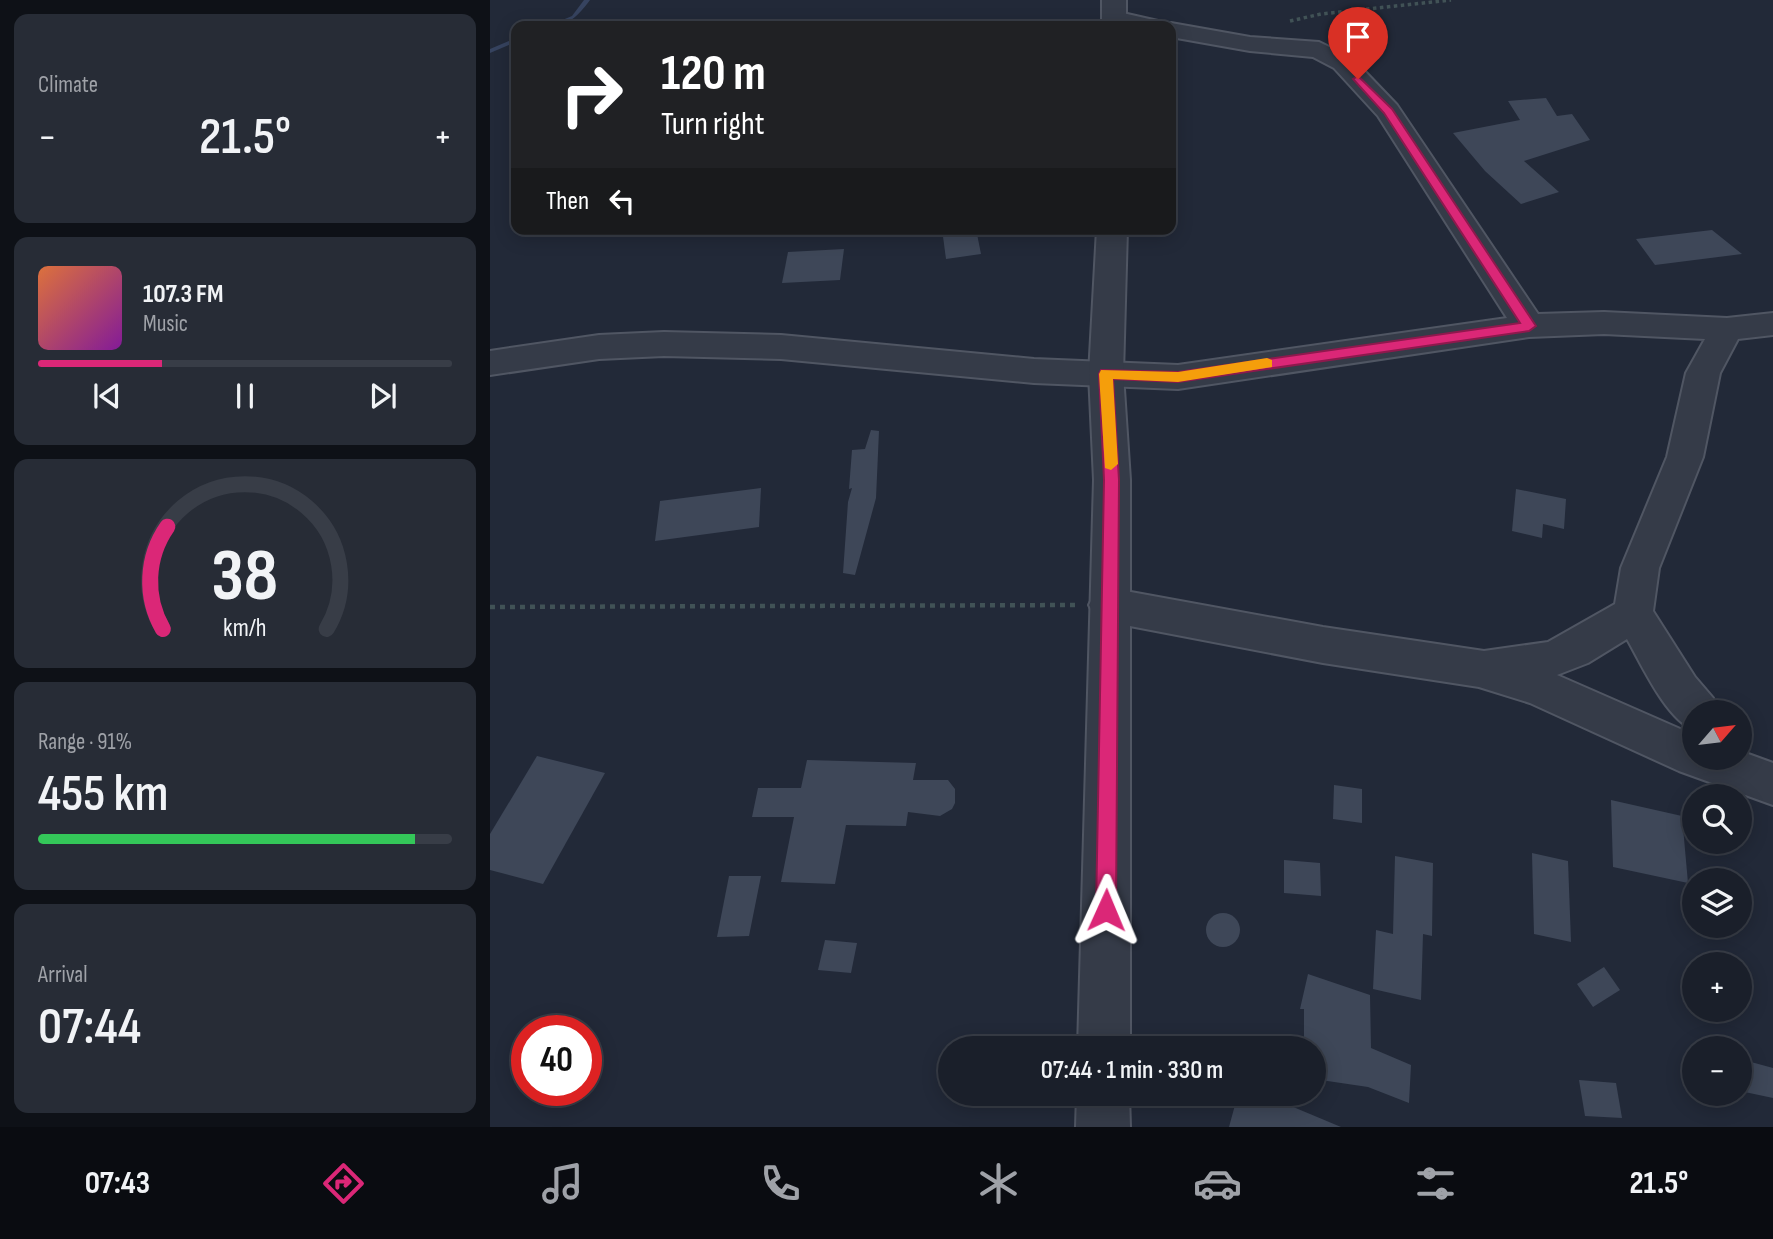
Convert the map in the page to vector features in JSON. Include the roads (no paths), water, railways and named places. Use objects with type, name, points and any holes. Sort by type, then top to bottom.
[{"type":"street","points":[[1114,15],[1133,21]]},
{"type":"street","points":[[1176,31],[1232,41],[1319,50],[1343,63],[1388,111],[1529,326]]},
{"type":"street","points":[[1176,45],[1232,41]]},
{"type":"street","points":[[1104,1036],[1112,480],[1106,374],[1112,235]]},
{"type":"street","points":[[490,363],[599,347],[664,344],[781,347],[1034,371],[1178,377],[1529,326],[1604,323],[1727,329],[1773,324]]},
{"type":"street","points":[[1688,700],[1633,614],[1640,568],[1685,457],[1703,373],[1727,329]]},
{"type":"street","points":[[1110,605],[1323,645],[1479,668],[1539,687],[1682,750]]},
{"type":"street","points":[[1479,668],[1548,660],[1574,650],[1633,614]]},
{"type":"street","points":[[1103,1127],[1104,1106]]},
{"type":"waterway","points":[[564,21],[574,17],[587,0]]},
{"type":"waterway","points":[[490,51],[511,42]]}]
